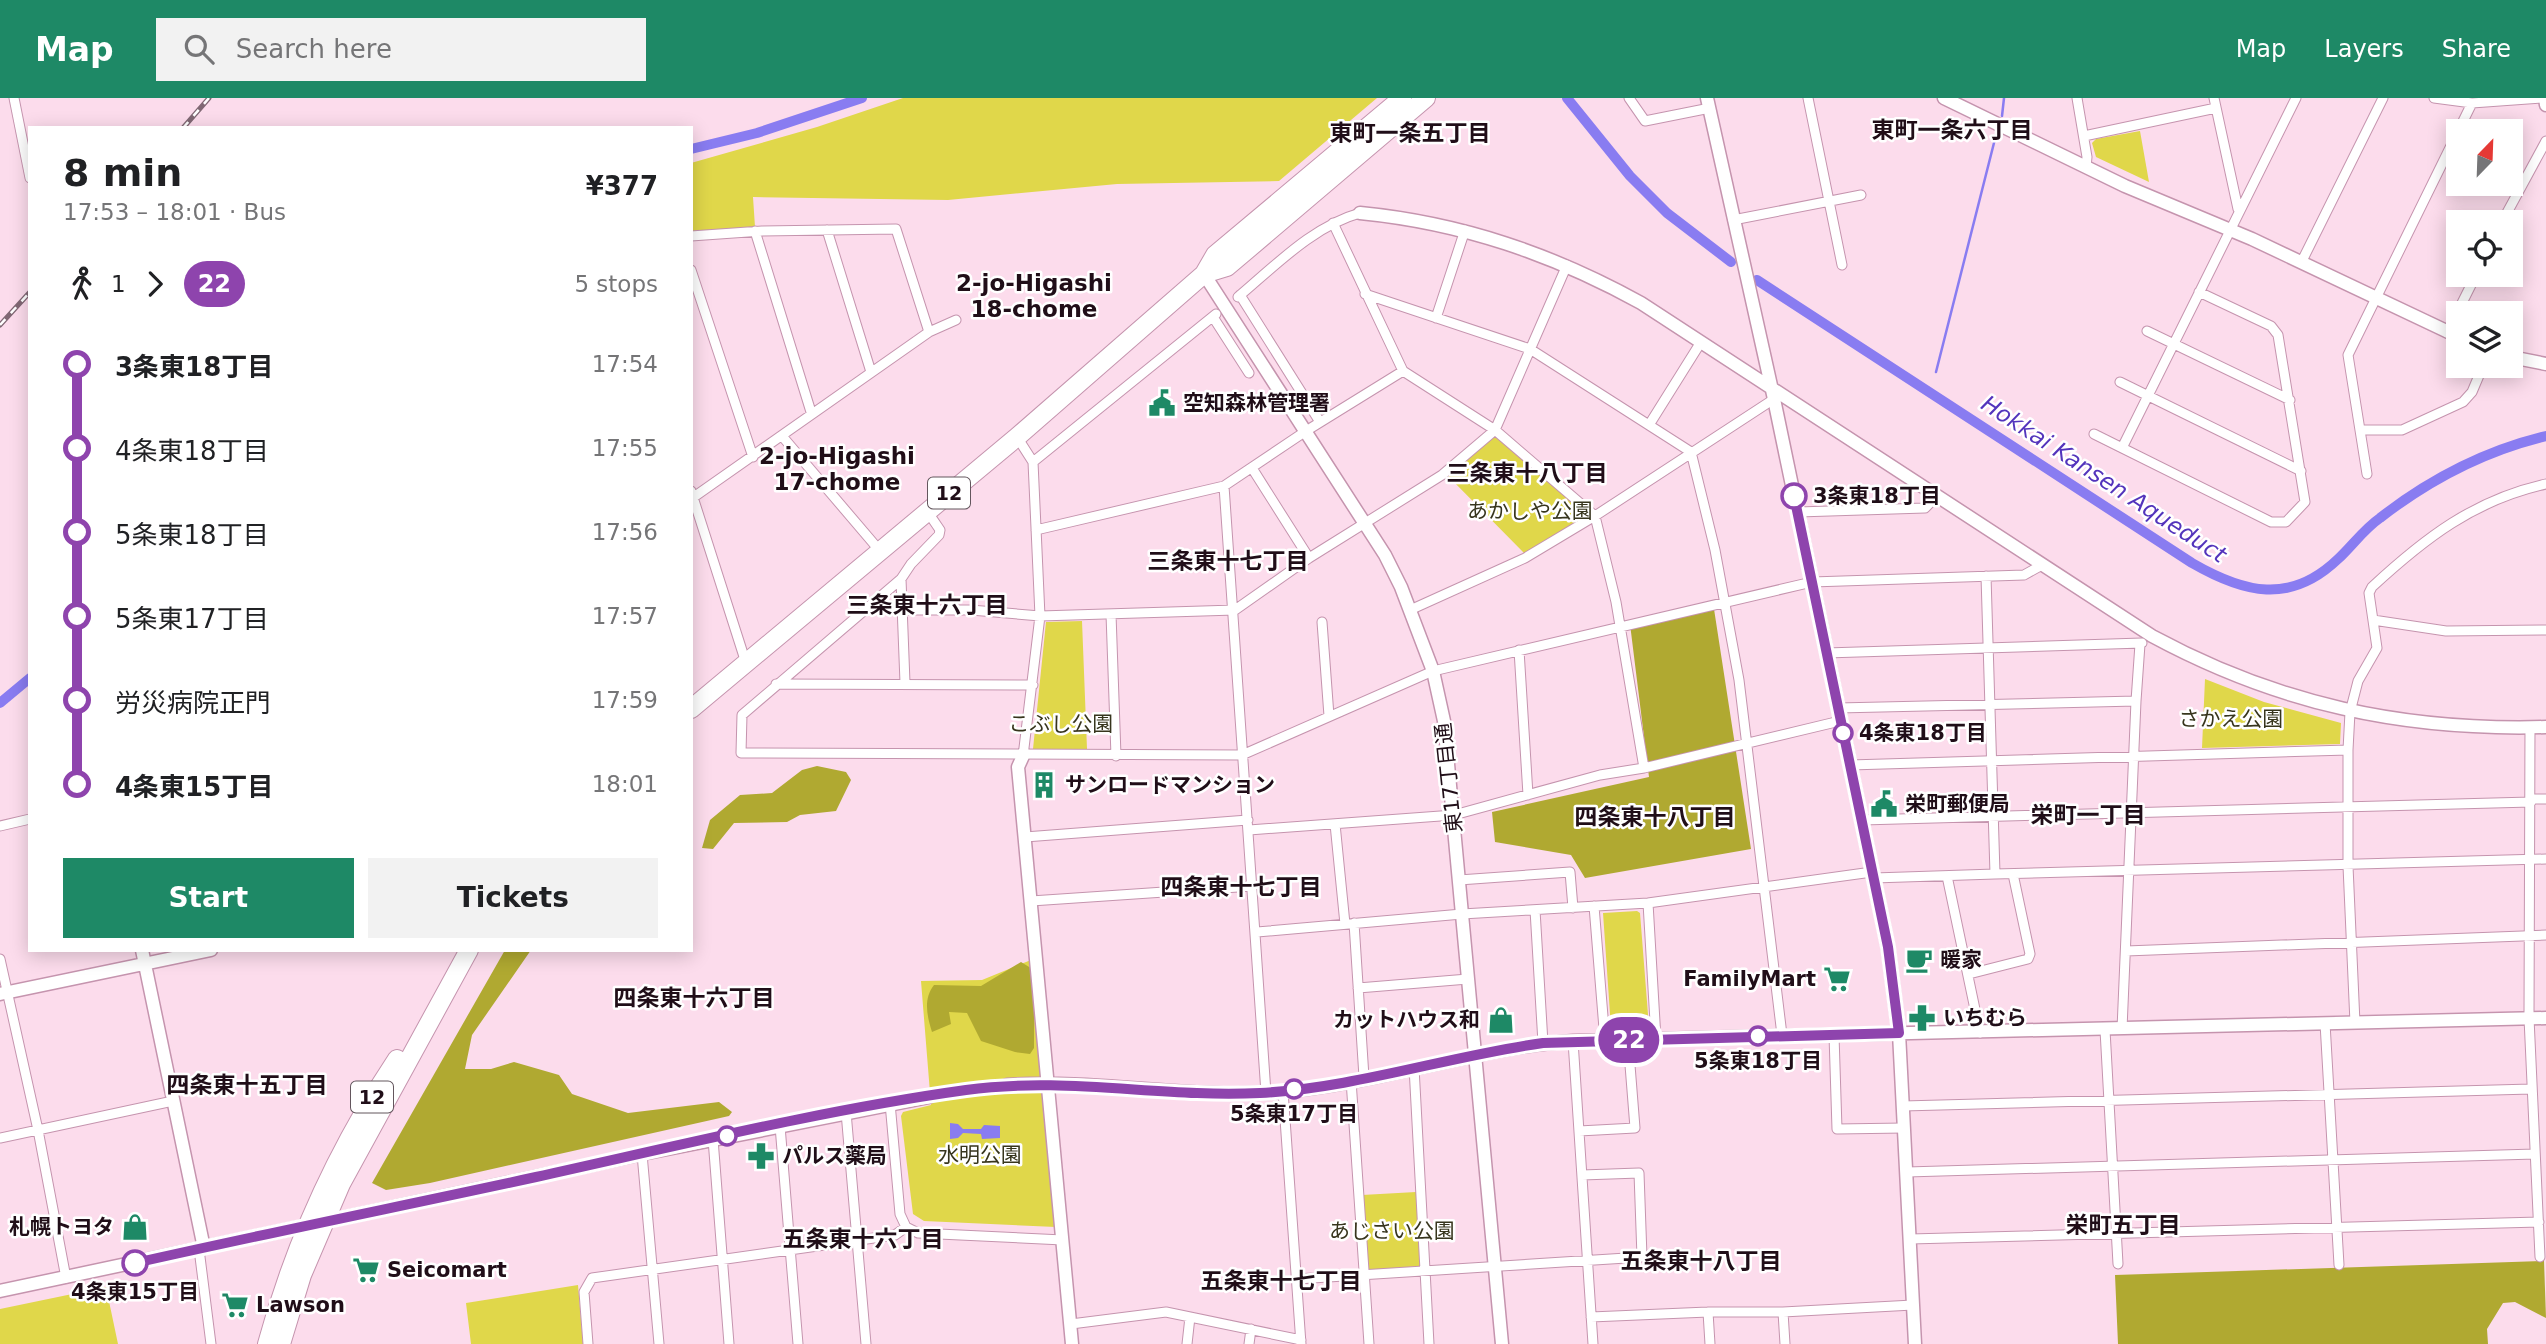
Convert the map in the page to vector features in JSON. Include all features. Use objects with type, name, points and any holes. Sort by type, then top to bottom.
[{"type":"highway","name":"12","points":[[693,707],[1017,437],[1204,274],[1215,255],[1402,98]]},
{"type":"highway","name":"12","points":[[1204,274],[1227,267],[1426,98]]},
{"type":"highway","name":"12","points":[[281,1344],[302,1275],[323,1187],[358,1121],[467,952]]},
{"type":"highway","name":"12","points":[[267,1344],[314,1226]]},
{"type":"street","points":[[14,98],[28,168]]},
{"type":"street","points":[[1629,98],[1645,121],[1709,103],[1773,393],[1890,958],[1899,1033],[1915,1344]]},
{"type":"street","points":[[1808,98],[1842,265]]},
{"type":"street","points":[[1944,98],[2086,167],[2230,229],[2446,332]]},
{"type":"street","points":[[2077,98],[2086,167]]},
{"type":"street","points":[[2122,448],[2238,209],[2296,98]]},
{"type":"street","points":[[2301,263],[2383,98]]},
{"type":"street","points":[[2434,98],[2472,103],[2543,98],[2546,105]]},
{"type":"street","points":[[2084,136],[2215,103],[2238,209]]},
{"type":"street","points":[[2367,474],[2348,355],[2472,103]]},
{"type":"street","points":[[2508,210],[2537,153],[2546,141]]},
{"type":"street","points":[[1733,220],[1861,195]]},
{"type":"street","points":[[1320,422],[1239,296],[1332,223],[1360,213],[1405,218],[1465,230],[1517,245],[1567,265],[1641,303],[1773,393],[2152,636],[2189,656],[2258,685],[2350,712],[2434,725],[2546,727]]},
{"type":"street","points":[[1332,223],[1403,371],[1495,430],[1595,516],[1620,626],[1644,768]]},
{"type":"street","points":[[693,236],[755,231],[896,229],[929,332]]},
{"type":"street","points":[[827,230],[870,372]]},
{"type":"street","points":[[1436,318],[1465,230]]},
{"type":"street","points":[[755,231],[811,412]]},
{"type":"street","points":[[904,610],[971,610],[1041,616],[1235,610],[1309,558],[1442,475],[1495,430],[1567,265]]},
{"type":"street","name":"東17丁目通","points":[[1204,274],[1366,523],[1396,576],[1433,671],[1444,721],[1454,815],[1502,1344]]},
{"type":"street","points":[[693,276],[753,457]]},
{"type":"street","points":[[2094,434],[2271,522],[2286,522],[2305,502],[2278,335],[2270,326],[2199,292]]},
{"type":"street","points":[[1365,294],[1531,349],[1691,452],[1725,603],[1747,745],[1782,1035]]},
{"type":"street","points":[[1033,462],[1214,316],[1249,373]]},
{"type":"street","points":[[693,494],[753,457],[811,412],[929,332],[956,320]]},
{"type":"street","points":[[2147,331],[2290,400]]},
{"type":"street","points":[[1649,425],[1701,342]]},
{"type":"street","points":[[2523,359],[2546,364]]},
{"type":"street","points":[[1036,530],[1224,486],[1306,430],[1403,371]]},
{"type":"street","points":[[2360,430],[2402,430],[2463,402],[2472,392],[2478,378]]},
{"type":"street","points":[[2120,382],[2301,471]]},
{"type":"street","points":[[1410,610],[1525,558],[1595,516],[1773,393]]},
{"type":"street","points":[[782,436],[880,551]]},
{"type":"street","points":[[1017,437],[1033,462],[1041,616],[1023,755],[1018,767],[1072,1344]]},
{"type":"street","points":[[1252,468],[1309,558]]},
{"type":"street","points":[[2355,1023],[2348,866],[2348,750],[2350,712],[2358,681],[2377,648],[2369,593],[2372,587],[2416,547],[2448,522],[2522,489],[2546,484]]},
{"type":"street","points":[[1224,486],[1235,610],[1242,755],[1257,932],[1266,1093]]},
{"type":"street","points":[[693,498],[746,663]]},
{"type":"street","points":[[1798,512],[1925,509],[1937,498]]},
{"type":"street","points":[[927,512],[940,530],[939,535],[911,564],[901,579],[742,715],[741,752],[1242,755],[1433,671],[1620,626],[1812,582],[2024,575],[2042,565]]},
{"type":"street","points":[[1986,576],[1990,761],[1996,874]]},
{"type":"street","points":[[901,579],[905,683]]},
{"type":"street","points":[[1111,614],[1116,756]]},
{"type":"street","points":[[2373,620],[2446,631],[2546,630]]},
{"type":"street","points":[[1322,622],[1329,716]]},
{"type":"street","points":[[1826,653],[2140,645],[2152,636]]},
{"type":"street","points":[[2122,1029],[2140,645]]},
{"type":"street","points":[[1519,650],[1528,794]]},
{"type":"street","points":[[776,684],[1033,685]]},
{"type":"street","points":[[1025,837],[1249,825],[1335,824],[1454,815],[1601,775],[1747,745],[1839,715],[1989,705],[2136,701]]},
{"type":"street","points":[[2530,727],[2529,1018],[2540,1257]]},
{"type":"street","points":[[1850,765],[2348,750]]},
{"type":"street","points":[[1862,820],[1993,819],[2546,799]]},
{"type":"street","points":[[0,826],[28,819]]},
{"type":"street","points":[[1335,824],[1358,988],[1357,1078],[1369,1344]]},
{"type":"street","points":[[1257,932],[1462,914],[1648,903],[1873,875],[2129,872],[2546,859]]},
{"type":"street","points":[[1459,880],[1570,872],[1573,908]]},
{"type":"street","points":[[1969,974],[2028,959],[2030,954],[2013,874]]},
{"type":"street","points":[[1947,876],[1980,1033]]},
{"type":"street","points":[[1031,901],[1253,886]]},
{"type":"street","points":[[1648,903],[1656,1039]]},
{"type":"street","points":[[1594,906],[1605,1041]]},
{"type":"street","points":[[1535,910],[1543,1043]]},
{"type":"street","points":[[2126,951],[2546,935]]},
{"type":"street","points":[[142,952],[202,1248],[211,1344]]},
{"type":"street","points":[[4,993],[202,952]]},
{"type":"street","points":[[0,959],[4,993],[38,1130],[66,1278]]},
{"type":"street","points":[[1358,988],[1468,979]]},
{"type":"street","points":[[1007,1085],[1049,1083],[1210,1094],[1266,1093],[1357,1078],[1475,1053],[1573,1041],[2546,1018]]},
{"type":"street","points":[[2325,1023],[2339,1265]]},
{"type":"street","points":[[2105,1030],[2118,1264]]},
{"type":"street","points":[[1834,1035],[1837,1129],[1904,1128]]},
{"type":"street","points":[[1579,1131],[1635,1128],[1628,1040]]},
{"type":"street","points":[[1573,1041],[1593,1344]]},
{"type":"street","points":[[1414,1067],[1429,1344]]},
{"type":"street","points":[[1903,1106],[2532,1089]]},
{"type":"street","points":[[1071,1324],[1166,1312],[1301,1342],[1283,1091]]},
{"type":"street","points":[[0,1291],[713,1139],[929,1097]]},
{"type":"street","points":[[0,1138],[173,1101]]},
{"type":"street","points":[[890,1104],[900,1214],[906,1227],[918,1233],[1063,1240]]},
{"type":"street","points":[[846,1112],[866,1344]]},
{"type":"street","points":[[780,1126],[797,1344]]},
{"type":"street","points":[[713,1139],[729,1344]]},
{"type":"street","points":[[642,1154],[659,1344]]},
{"type":"street","points":[[1906,1172],[2535,1154]]},
{"type":"street","points":[[1297,1279],[1642,1257],[1639,1173],[1582,1175]]},
{"type":"street","points":[[1910,1239],[2539,1222]]},
{"type":"street","points":[[588,1344],[584,1292],[592,1278],[895,1235],[906,1227]]},
{"type":"street","points":[[1591,1317],[1783,1312],[1913,1305]]},
{"type":"street","points":[[1708,1312],[1710,1344]]},
{"type":"street","points":[[1783,1312],[1785,1344]]},
{"type":"street","points":[[1187,1344],[1190,1317]]},
{"type":"street","points":[[1249,1344],[1251,1329]]},
{"type":"green space","points":[[903,98],[1377,98],[1279,181],[1117,184],[948,200],[753,197],[755,227],[693,231],[693,162],[817,127]]},
{"type":"green space","points":[[2140,131],[2149,182],[2096,157],[2092,143],[2096,139]]},
{"type":"green space","name":"あかしや公園","points":[[1495,435],[1588,516],[1525,554],[1447,475]]},
{"type":"green space","name":"こぶし公園","points":[[1082,621],[1087,749],[1033,749],[1046,622]]},
{"type":"green space","name":"さかえ公園","points":[[2205,679],[2264,702],[2341,723],[2340,744],[2202,748]]},
{"type":"green space","points":[[1603,913],[1640,913],[1649,1027],[1611,1028]]},
{"type":"green space","name":"水明公園","points":[[1031,960],[1056,1227],[924,1221],[913,1214],[901,1116],[903,1112],[931,1105],[921,981],[982,980]]},
{"type":"green space","name":"あじさい公園","points":[[1416,1192],[1421,1266],[1367,1270],[1362,1195]]},
{"type":"green space","points":[[578,1285],[583,1344],[471,1344],[466,1303]]},
{"type":"green space","points":[[106,1287],[118,1344],[0,1344],[0,1309]]},
{"type":"shaded area","points":[[1714,609],[1751,849],[1585,878],[1571,855],[1495,842],[1492,812],[1649,777],[1630,624]]},
{"type":"shaded area","points":[[817,766],[846,772],[851,780],[836,811],[800,815],[787,822],[734,823],[713,849],[702,848],[710,820],[740,795],[772,793],[802,770]]},
{"type":"shaded area","points":[[504,952],[530,952],[472,1035],[465,1069],[491,1069],[514,1062],[559,1075],[572,1094],[628,1113],[719,1102],[732,1112],[729,1116],[430,1183],[386,1190],[372,1183]]},
{"type":"shaded area","points":[[1021,962],[1034,970],[1034,1048],[1030,1054],[981,1041],[967,1013],[949,1012],[951,1024],[932,1032],[927,1002],[934,985],[981,986]]},
{"type":"shaded area","points":[[950,1123],[958,1124],[963,1129],[981,1129],[984,1125],[1000,1126],[1000,1138],[982,1139],[981,1134],[963,1133],[958,1138],[950,1139]]},
{"type":"shaded area","points":[[2544,1261],[2546,1318],[2515,1302],[2503,1303],[2487,1329],[2488,1344],[2118,1344],[2115,1275]]},
{"type":"waterway","name":"Hokkai Kansen Aqueduct","points":[[693,149],[757,133],[862,98]]},
{"type":"waterway","name":"Hokkai Kansen Aqueduct","points":[[1567,98],[1630,176],[1667,213],[1731,262]]},
{"type":"waterway","points":[[2002,116],[2004,98]]},
{"type":"waterway","points":[[1936,372],[1996,135]]},
{"type":"waterway","name":"Hokkai Kansen Aqueduct","points":[[1757,280],[2192,563],[2230,582],[2248,587],[2284,588],[2320,574],[2374,522],[2418,491],[2479,458],[2546,436]]},
{"type":"waterway","name":"Hokkai Kansen Aqueduct","points":[[0,703],[28,680]]},
{"type":"tunnel","points":[[929,1097],[1007,1085]]},
{"type":"railway","points":[[185,126],[209,98]]},
{"type":"railway","points":[[0,325],[28,294]]},
{"type":"bus line","name":"22","points":[[135,1263],[690,1144],[969,1089],[1064,1083],[1210,1094],[1259,1093],[1332,1084],[1487,1051],[1543,1043],[1899,1033],[1888,947],[1794,496]]},
{"type":"place","name":"空知森林管理署","points":[[1162,403]]},
{"type":"place","name":"3条東18丁目","points":[[1794,496]]},
{"type":"place","name":"4条東18丁目","points":[[1843,733]]},
{"type":"place","name":"サンロードマンション","points":[[1044,785]]},
{"type":"place","name":"栄町郵便局","points":[[1884,804]]},
{"type":"place","name":"暖家","points":[[1919,960]]},
{"type":"place","name":"FamilyMart","points":[[1837,979]]},
{"type":"place","name":"いちむら","points":[[1922,1018]]},
{"type":"place","name":"カットハウス和","points":[[1501,1020]]},
{"type":"place","name":"5条東18丁目","points":[[1758,1036]]},
{"type":"place","name":"5条東17丁目","points":[[1294,1089]]},
{"type":"place","name":"パルス薬局","points":[[761,1156]]},
{"type":"place","name":"札幌トヨタ","points":[[135,1227]]},
{"type":"place","name":"4条東15丁目","points":[[135,1263]]},
{"type":"place","name":"Seicomart","points":[[366,1270]]},
{"type":"place","name":"Lawson","points":[[235,1305]]},
{"type":"district","name":"東町一条六丁目","points":[[1952,130]]},
{"type":"district","name":"東町一条五丁目","points":[[1410,133]]},
{"type":"district","name":"2-jo-Higashi 18-chome","points":[[1034,296]]},
{"type":"district","name":"2-jo-Higashi 17-chome","points":[[837,469]]},
{"type":"district","name":"三条東十八丁目","points":[[1527,473]]},
{"type":"district","name":"三条東十七丁目","points":[[1228,561]]},
{"type":"district","name":"三条東十六丁目","points":[[927,605]]},
{"type":"district","name":"栄町一丁目","points":[[2088,815]]},
{"type":"district","name":"四条東十八丁目","points":[[1655,817]]},
{"type":"district","name":"四条東十七丁目","points":[[1241,887]]},
{"type":"district","name":"四条東十六丁目","points":[[694,998]]},
{"type":"district","name":"四条東十五丁目","points":[[247,1085]]},
{"type":"district","name":"栄町五丁目","points":[[2123,1225]]},
{"type":"district","name":"五条東十六丁目","points":[[863,1239]]},
{"type":"district","name":"五条東十八丁目","points":[[1701,1261]]},
{"type":"district","name":"五条東十七丁目","points":[[1281,1281]]}]
